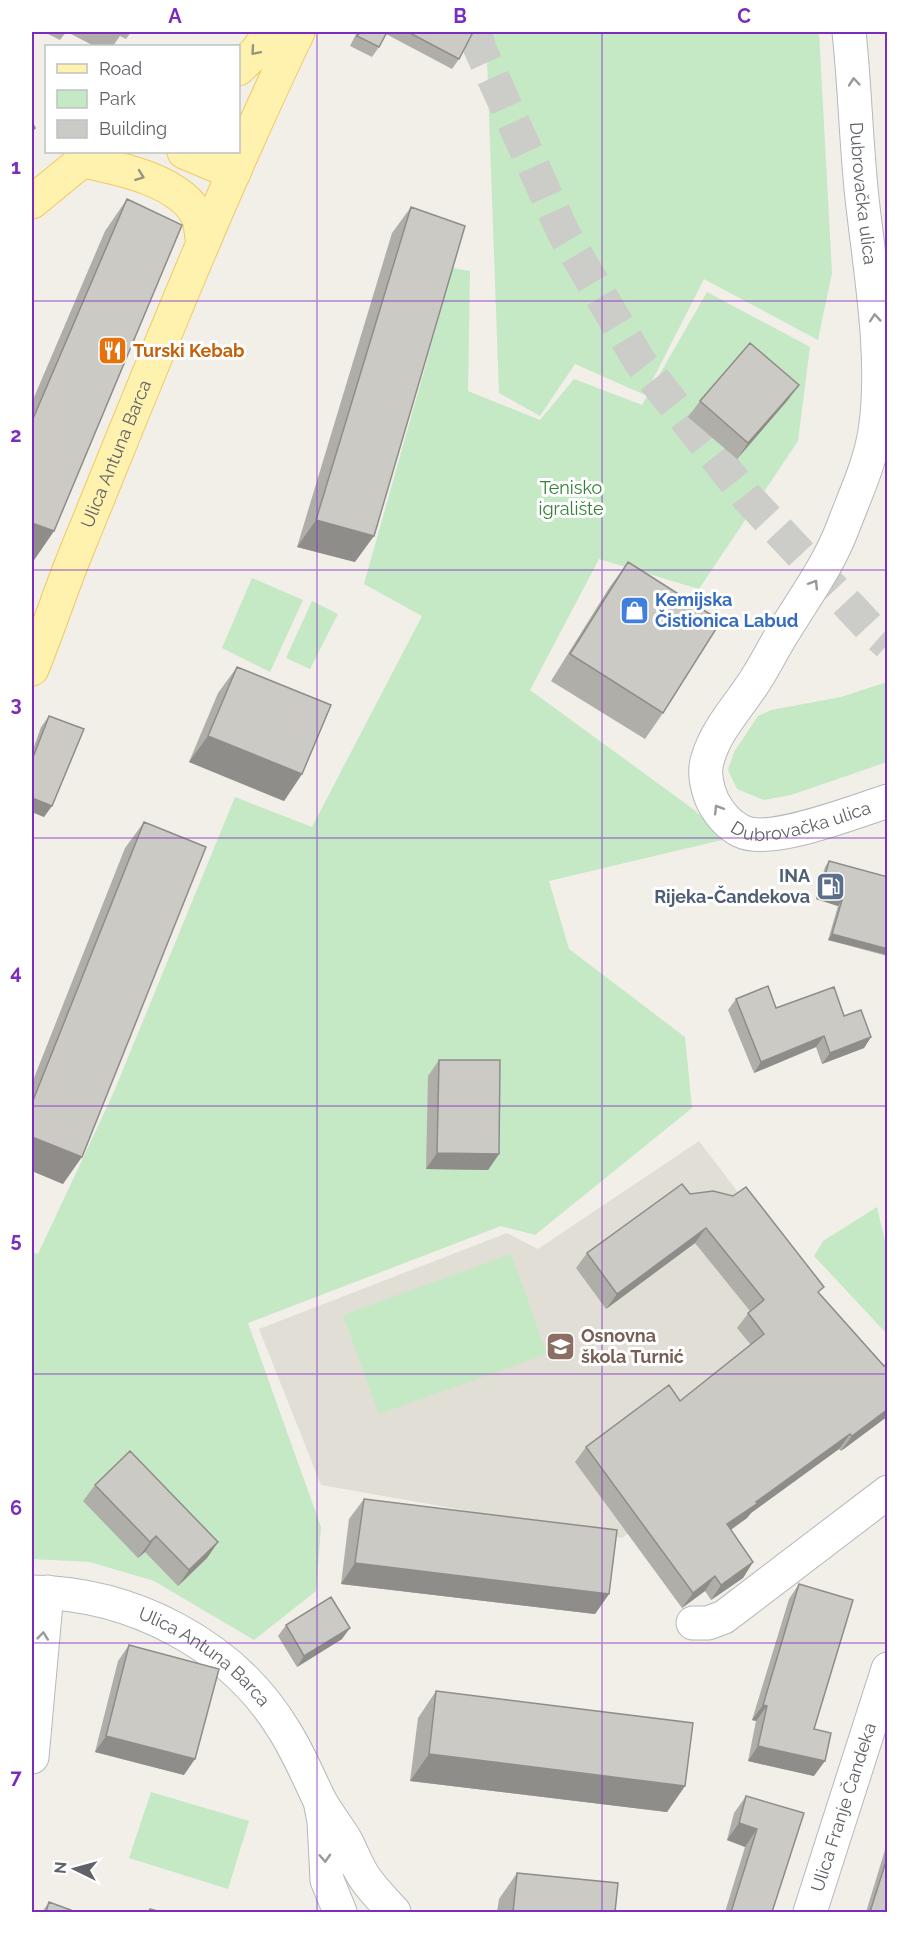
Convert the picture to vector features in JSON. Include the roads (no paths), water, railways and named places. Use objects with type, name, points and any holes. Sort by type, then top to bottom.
[{"type":"main road","points":[[240,67],[256,52],[271,32]]},
{"type":"main road","name":"Ulica Antuna Barca","points":[[240,141],[298,32]]},
{"type":"main road","points":[[32,202],[88,156],[108,153]]},
{"type":"main road","points":[[188,153],[229,162]]},
{"type":"main road","points":[[88,156],[162,185],[177,194],[187,202],[199,218],[202,242]]},
{"type":"main road","name":"Ulica Antuna Barca","points":[[32,669],[57,599],[202,242],[229,162]]},
{"type":"street","name":"Dubrovačka ulica","points":[[849,32],[856,100],[856,148],[874,297],[879,376],[875,434],[870,454],[827,563],[784,629],[759,675],[716,738],[707,760],[706,780],[713,801],[724,818],[742,832],[763,835],[786,832],[888,801]]},
{"type":"street","points":[[693,1623],[708,1623],[724,1617],[888,1492]]},
{"type":"street","points":[[32,1757],[39,1592]]},
{"type":"street","name":"Ulica Antuna Barca","points":[[39,1592],[118,1605],[156,1619],[187,1635],[229,1665],[261,1697],[283,1728],[320,1801],[337,1825],[366,1880],[394,1912]]},
{"type":"street","name":"Ulica Franje Čandeka","points":[[810,1912],[888,1669]]},
{"type":"street","name":"Ulica Antuna Barca","points":[[320,1801],[324,1821],[327,1880],[333,1910]]},
{"type":"street","points":[[333,1910],[366,1880]]},
{"type":"tunnel","points":[[475,32],[480,49],[564,234],[640,362],[747,497],[870,628],[888,644]]},
{"type":"place","name":"Turski Kebab","points":[[112,351]]},
{"type":"place","name":"Kemijska Čistionica Labud","points":[[634,610]]},
{"type":"place","name":"INA Rijeka-Čandekova","points":[[831,886]]},
{"type":"place","name":"Osnovna škola Turnić","points":[[560,1346]]},
{"type":"park label","name":"Tenisko igralište","points":[[571,498]]}]
